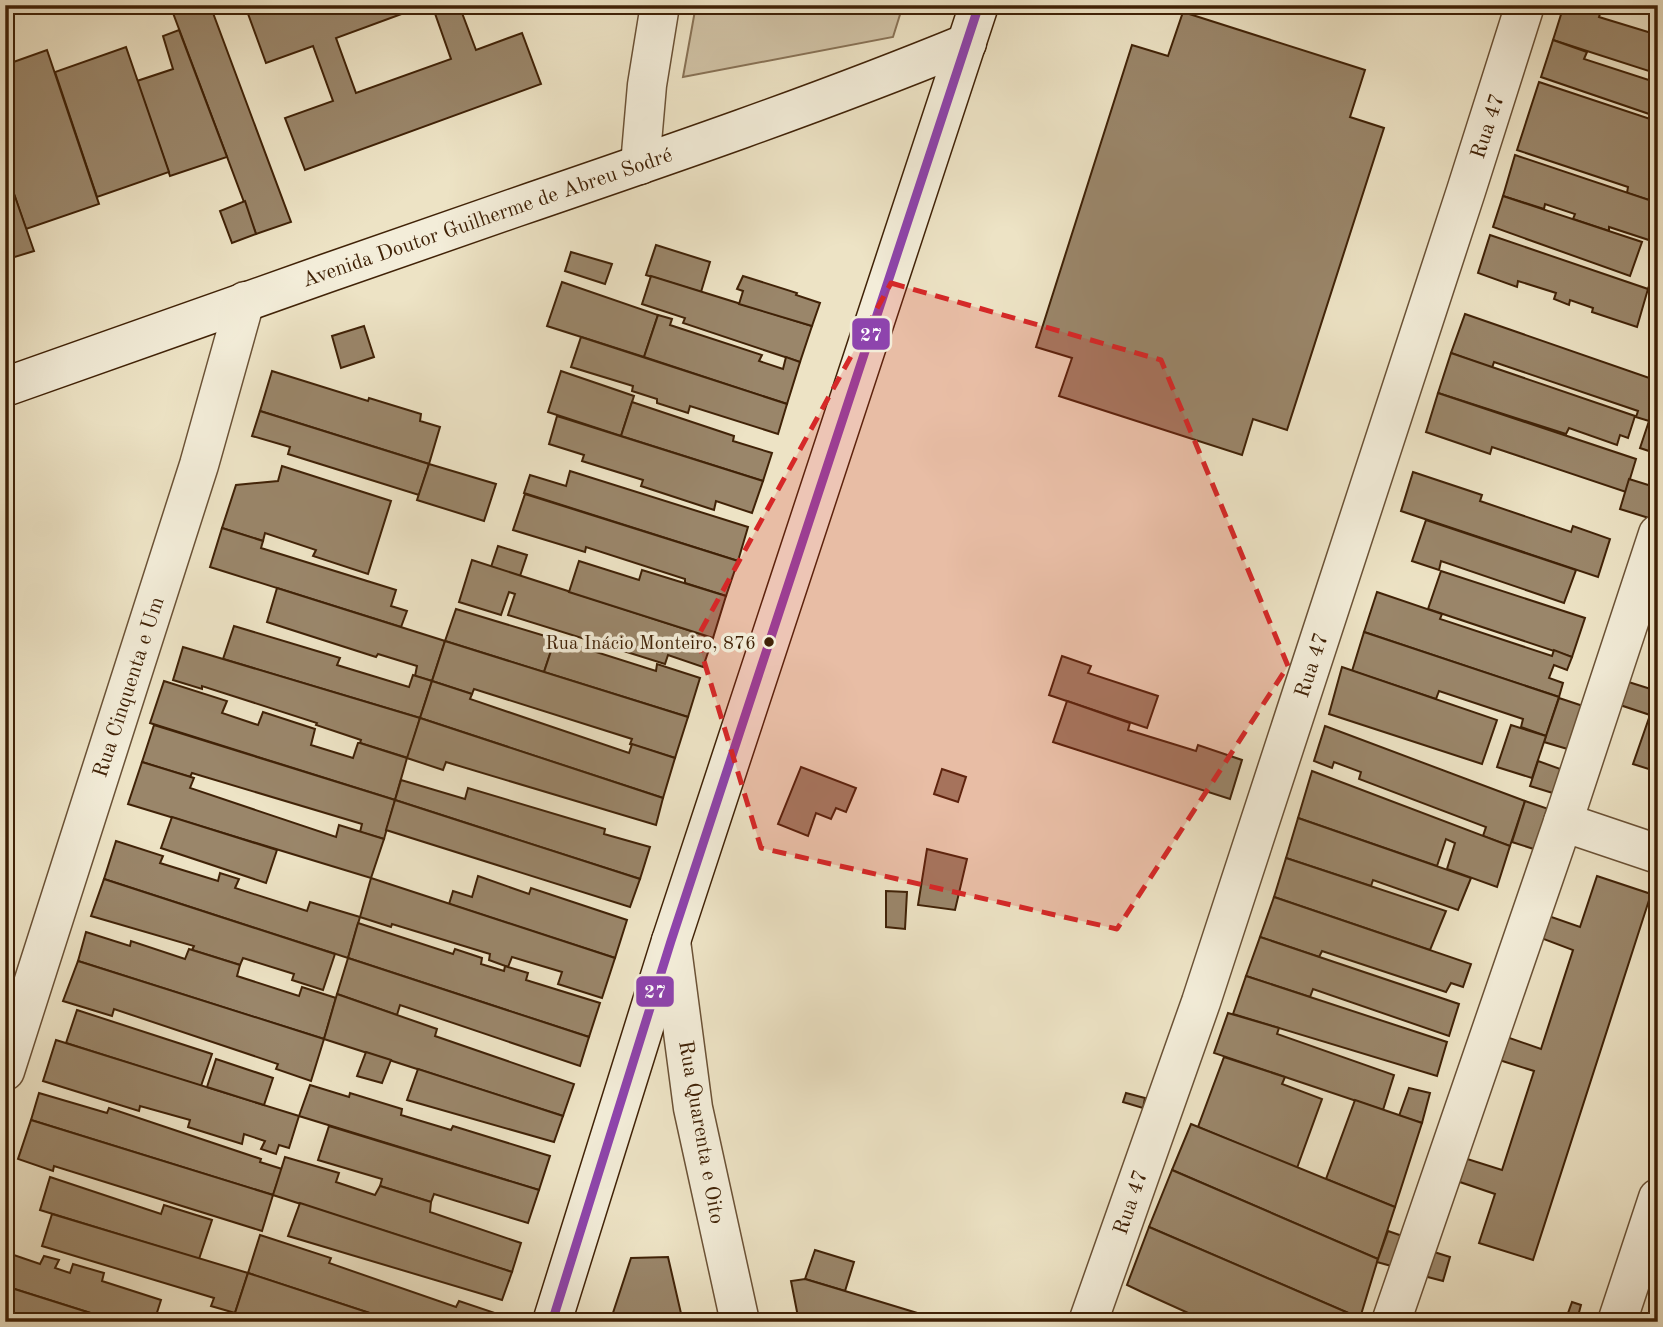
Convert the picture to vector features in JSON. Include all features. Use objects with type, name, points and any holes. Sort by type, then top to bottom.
[{"type":"street","points":[[639,165],[647,85],[660,5]]},
{"type":"street","points":[[552,1322],[671,941],[979,5]]},
{"type":"street","name":"Rua 47","points":[[1088,1322],[1201,1002],[1525,5]]},
{"type":"street","name":"Avenida Doutor Guilherme de Abreu Sodré","points":[[5,387],[639,165],[885,77],[967,43]]},
{"type":"street","name":"Rua Cinquenta e Um","points":[[5,1071],[200,465],[245,302]]},
{"type":"street","points":[[1391,1322],[1563,822],[1658,534]]},
{"type":"street","points":[[1563,822],[1658,854]]},
{"type":"street","name":"Rua Quarenta e Oito","points":[[671,941],[693,1108],[740,1322]]},
{"type":"street","points":[[1617,1322],[1658,1198]]},
{"type":"highlighted area","points":[[891,283],[1161,360],[1288,666],[1117,929],[761,848],[697,638]]},
{"type":"shaded area","points":[[696,5],[903,5],[893,37],[683,77]]},
{"type":"building","points":[[170,5],[210,5],[291,222],[256,234]]},
{"type":"building","points":[[262,5],[426,5],[336,38],[356,93],[451,59],[432,5],[459,5],[476,50],[522,33],[541,84],[305,170],[285,118],[333,101],[313,46],[266,63],[247,11]]},
{"type":"building","points":[[1564,5],[1585,5],[1601,11],[1599,17],[1658,35],[1658,74],[1553,40]]},
{"type":"building","points":[[1183,12],[1365,70],[1350,117],[1384,128],[1287,430],[1253,419],[1242,455],[1059,396],[1072,358],[1036,347],[1132,45],[1168,56]]},
{"type":"building","points":[[179,30],[227,157],[170,176],[137,81],[173,69],[163,36]]},
{"type":"building","points":[[1553,40],[1587,52],[1584,59],[1658,83],[1658,117],[1541,77]]},
{"type":"building","points":[[126,47],[169,172],[97,197],[55,72]]},
{"type":"building","points":[[47,50],[99,204],[26,229],[5,168],[5,65]]},
{"type":"building","points":[[1539,82],[1653,120],[1654,116],[1658,117],[1658,203],[1627,193],[1628,187],[1517,150]]},
{"type":"building","points":[[1515,155],[1658,203],[1658,243],[1573,219],[1575,214],[1545,204],[1544,209],[1503,196]]},
{"type":"building","points":[[5,168],[34,251],[5,260]]},
{"type":"building","points":[[1503,196],[1642,242],[1630,276],[1493,227]]},
{"type":"building","points":[[245,201],[256,234],[232,243],[220,211]]},
{"type":"building","points":[[1490,235],[1648,289],[1637,327],[1592,312],[1593,308],[1570,300],[1569,305],[1554,299],[1556,293],[1518,281],[1517,287],[1478,273]]},
{"type":"building","points":[[656,245],[710,262],[701,292],[646,275]]},
{"type":"building","points":[[571,252],[612,264],[605,284],[565,271]]},
{"type":"building","points":[[1658,259],[1658,293],[1648,289]]},
{"type":"building","points":[[651,276],[812,326],[800,362],[683,323],[685,318],[642,304]]},
{"type":"building","points":[[743,276],[820,303],[812,326],[739,304],[743,291],[737,289]]},
{"type":"building","points":[[562,282],[658,315],[644,357],[547,326]]},
{"type":"building","points":[[1465,314],[1658,381],[1658,394],[1649,421],[1636,417],[1638,411],[1494,362],[1492,368],[1451,353]]},
{"type":"building","points":[[658,315],[672,319],[670,325],[762,355],[759,361],[783,369],[786,357],[800,362],[787,404],[644,357]]},
{"type":"building","points":[[364,326],[374,357],[341,368],[332,336]]},
{"type":"building","points":[[581,337],[787,404],[778,434],[690,406],[688,413],[657,403],[657,399],[632,391],[633,386],[571,367]]},
{"type":"building","points":[[1451,353],[1635,416],[1628,438],[1620,435],[1617,445],[1569,428],[1566,434],[1438,393]]},
{"type":"building","points":[[272,371],[368,401],[369,398],[421,414],[420,421],[440,427],[429,464],[260,411]]},
{"type":"building","points":[[561,371],[634,396],[621,436],[548,412]]},
{"type":"building","points":[[1438,393],[1636,459],[1626,492],[1492,447],[1490,454],[1426,432]]},
{"type":"building","points":[[1658,394],[1658,454],[1640,448]]},
{"type":"building","points":[[632,402],[734,436],[733,441],[772,453],[763,481],[621,436]]},
{"type":"building","points":[[260,411],[429,464],[419,495],[288,454],[290,447],[252,436]]},
{"type":"building","points":[[557,416],[763,481],[752,513],[716,501],[714,510],[641,486],[643,480],[582,461],[584,455],[549,444]]},
{"type":"building","points":[[429,464],[496,484],[484,521],[417,500]]},
{"type":"building","points":[[282,466],[391,501],[368,574],[313,556],[316,550],[265,533],[263,541],[222,528],[236,485],[278,481]]},
{"type":"building","points":[[570,471],[748,527],[738,561],[524,493],[530,475],[566,486]]},
{"type":"building","points":[[1413,472],[1482,495],[1480,501],[1571,532],[1573,526],[1610,539],[1598,577],[1401,511]]},
{"type":"building","points":[[1629,479],[1658,488],[1658,502],[1652,519],[1620,509]]},
{"type":"building","points":[[525,494],[738,561],[726,596],[685,583],[685,579],[586,547],[585,552],[513,530]]},
{"type":"building","points":[[1426,520],[1576,570],[1564,603],[1441,561],[1439,570],[1412,561]]},
{"type":"building","points":[[222,528],[263,541],[261,548],[396,590],[391,606],[407,611],[401,627],[210,567]]},
{"type":"building","points":[[498,546],[527,555],[520,576],[491,567]]},
{"type":"building","points":[[472,560],[713,638],[703,667],[668,655],[665,664],[508,615],[515,594],[509,592],[501,615],[459,602]]},
{"type":"building","points":[[579,561],[639,580],[642,570],[726,596],[713,638],[569,592]]},
{"type":"building","points":[[1441,571],[1585,618],[1572,657],[1428,609]]},
{"type":"building","points":[[277,588],[445,641],[432,681],[415,676],[417,666],[378,654],[376,657],[267,622]]},
{"type":"building","points":[[1377,592],[1442,614],[1440,619],[1552,656],[1554,650],[1572,657],[1567,670],[1554,665],[1549,678],[1563,683],[1559,697],[1364,632]]},
{"type":"building","points":[[456,609],[555,639],[544,672],[445,641]]},
{"type":"building","points":[[234,626],[340,658],[337,665],[409,687],[413,675],[432,681],[420,718],[223,659]]},
{"type":"building","points":[[1364,632],[1559,697],[1546,736],[1521,727],[1523,719],[1439,691],[1436,699],[1352,671]]},
{"type":"building","points":[[555,639],[656,671],[657,664],[700,678],[688,717],[544,672]]},
{"type":"building","points":[[445,641],[688,717],[675,758],[630,744],[632,739],[474,689],[472,694],[432,681]]},
{"type":"building","points":[[183,647],[420,718],[408,758],[360,743],[361,740],[316,725],[317,723],[202,686],[202,689],[173,680]]},
{"type":"building","points":[[1062,656],[1091,666],[1088,673],[1158,696],[1147,728],[1049,695]]},
{"type":"building","points":[[1342,667],[1497,720],[1482,764],[1329,714]]},
{"type":"building","points":[[1619,679],[1657,691],[1658,688],[1658,772],[1633,764],[1650,715],[1611,702]]},
{"type":"building","points":[[164,681],[227,701],[222,713],[258,725],[263,712],[315,729],[311,745],[353,758],[360,743],[407,758],[395,800],[150,723]]},
{"type":"building","points":[[432,681],[472,694],[470,699],[629,753],[632,744],[675,758],[663,798],[420,718]]},
{"type":"building","points":[[1559,698],[1595,710],[1581,753],[1544,742]]},
{"type":"building","points":[[1067,701],[1130,723],[1128,730],[1196,751],[1198,745],[1242,760],[1230,799],[1053,742]]},
{"type":"building","points":[[420,718],[663,798],[656,825],[446,762],[443,770],[407,758]]},
{"type":"building","points":[[154,725],[395,800],[384,839],[360,832],[362,824],[192,773],[190,777],[142,762]]},
{"type":"building","points":[[1511,725],[1546,736],[1532,778],[1497,767]]},
{"type":"building","points":[[1325,726],[1525,801],[1510,846],[1483,836],[1486,827],[1359,779],[1361,772],[1334,762],[1332,768],[1314,761]]},
{"type":"building","points":[[1538,761],[1577,775],[1569,798],[1530,786]]},
{"type":"building","points":[[142,762],[194,778],[190,788],[336,837],[339,825],[384,839],[371,878],[128,804]]},
{"type":"building","points":[[801,767],[856,788],[846,812],[836,808],[831,819],[816,813],[808,836],[778,824]]},
{"type":"building","points":[[942,769],[966,777],[958,802],[934,794]]},
{"type":"building","points":[[1312,771],[1510,846],[1497,887],[1447,869],[1455,843],[1446,839],[1437,866],[1298,818]]},
{"type":"building","points":[[401,780],[465,799],[468,788],[605,829],[604,834],[650,847],[640,879],[395,800]]},
{"type":"building","points":[[395,800],[640,879],[630,907],[386,830]]},
{"type":"building","points":[[1525,801],[1563,814],[1549,854],[1512,842]]},
{"type":"building","points":[[172,817],[277,850],[266,883],[161,848]]},
{"type":"building","points":[[1298,818],[1471,878],[1458,910],[1373,880],[1371,886],[1286,858]]},
{"type":"building","points":[[116,841],[163,856],[160,863],[218,881],[220,873],[239,879],[235,888],[307,911],[310,902],[360,917],[348,958],[104,879]]},
{"type":"building","points":[[927,849],[967,859],[955,910],[918,905]]},
{"type":"building","points":[[1286,858],[1446,911],[1430,950],[1274,897]]},
{"type":"building","points":[[478,876],[529,894],[531,888],[627,920],[615,958],[449,904],[453,891],[472,897]]},
{"type":"building","points":[[1597,876],[1651,894],[1533,1260],[1479,1243],[1495,1194],[1454,1180],[1461,1157],[1502,1170],[1534,1071],[1493,1058],[1501,1035],[1541,1049],[1573,950],[1533,935],[1540,913],[1580,927]]},
{"type":"building","points":[[371,878],[615,958],[602,998],[558,984],[562,972],[512,957],[508,967],[489,960],[490,954],[360,917]]},
{"type":"building","points":[[104,879],[335,954],[323,990],[292,980],[294,974],[243,958],[240,965],[192,950],[194,946],[91,916]]},
{"type":"building","points":[[886,891],[907,892],[905,929],[886,927]]},
{"type":"building","points":[[1274,897],[1471,964],[1463,987],[1451,983],[1446,992],[1322,951],[1319,957],[1260,937]]},
{"type":"building","points":[[358,923],[453,954],[455,949],[482,958],[481,964],[504,971],[505,966],[528,973],[526,980],[600,1003],[589,1037],[348,958]]},
{"type":"building","points":[[86,932],[130,946],[131,941],[185,959],[189,949],[240,965],[237,976],[299,996],[302,987],[336,998],[324,1039],[78,961]]},
{"type":"building","points":[[1260,937],[1459,1004],[1449,1036],[1313,989],[1310,997],[1246,976]]},
{"type":"building","points":[[348,958],[589,1037],[580,1066],[400,1005],[397,1015],[337,994]]},
{"type":"building","points":[[78,961],[324,1039],[311,1081],[276,1069],[278,1064],[114,1009],[112,1016],[63,1001]]},
{"type":"building","points":[[1246,976],[1447,1042],[1437,1076],[1233,1014]]},
{"type":"building","points":[[337,994],[437,1029],[435,1036],[574,1084],[563,1116],[324,1039]]},
{"type":"building","points":[[77,1010],[212,1054],[201,1086],[66,1043]]},
{"type":"building","points":[[1228,1013],[1279,1028],[1277,1034],[1394,1075],[1383,1110],[1214,1053]]},
{"type":"building","points":[[56,1040],[299,1116],[289,1148],[279,1145],[276,1154],[261,1149],[265,1141],[244,1134],[242,1144],[188,1127],[190,1120],[140,1106],[139,1111],[43,1081]]},
{"type":"building","points":[[366,1052],[391,1060],[382,1083],[357,1076]]},
{"type":"building","points":[[1224,1057],[1285,1077],[1282,1084],[1322,1099],[1297,1168],[1198,1127]]},
{"type":"building","points":[[216,1059],[273,1078],[264,1105],[207,1087]]},
{"type":"building","points":[[418,1069],[563,1116],[554,1142],[407,1100]]},
{"type":"building","points":[[310,1085],[349,1097],[350,1093],[402,1109],[401,1115],[451,1130],[453,1126],[550,1156],[539,1190],[299,1116]]},
{"type":"building","points":[[1409,1088],[1430,1093],[1422,1123],[1399,1116]]},
{"type":"building","points":[[39,1093],[107,1113],[109,1108],[261,1159],[260,1162],[282,1169],[273,1195],[31,1120]]},
{"type":"building","points":[[1126,1093],[1145,1098],[1143,1108],[1123,1102]]},
{"type":"building","points":[[1355,1100],[1422,1123],[1395,1207],[1326,1179]]},
{"type":"building","points":[[31,1120],[273,1195],[262,1231],[54,1166],[53,1171],[18,1159]]},
{"type":"building","points":[[1191,1124],[1395,1207],[1378,1259],[1172,1170]]},
{"type":"building","points":[[329,1126],[539,1190],[528,1223],[434,1194],[431,1202],[380,1186],[382,1179],[318,1160]]},
{"type":"building","points":[[285,1157],[339,1173],[336,1182],[375,1195],[380,1186],[431,1202],[430,1212],[521,1243],[512,1272],[273,1195]]},
{"type":"building","points":[[1172,1170],[1378,1259],[1360,1318],[1149,1227]]},
{"type":"building","points":[[50,1177],[161,1214],[164,1205],[212,1220],[199,1259],[40,1210]]},
{"type":"building","points":[[300,1203],[512,1272],[502,1300],[288,1236]]},
{"type":"building","points":[[52,1214],[248,1273],[235,1313],[211,1306],[214,1298],[42,1246]]},
{"type":"building","points":[[1149,1227],[1360,1318],[1359,1322],[1208,1322],[1127,1285]]},
{"type":"building","points":[[1388,1231],[1411,1239],[1402,1269],[1377,1262]]},
{"type":"building","points":[[260,1235],[331,1258],[329,1263],[456,1307],[459,1301],[498,1314],[495,1322],[397,1322],[248,1273]]},
{"type":"building","points":[[815,1250],[854,1262],[845,1291],[805,1279]]},
{"type":"building","points":[[5,1252],[40,1264],[44,1256],[59,1260],[55,1268],[70,1273],[73,1264],[104,1273],[102,1281],[161,1300],[154,1322],[119,1322],[5,1286]]},
{"type":"building","points":[[1434,1252],[1450,1257],[1443,1281],[1424,1276]]},
{"type":"building","points":[[668,1257],[683,1322],[610,1322],[631,1258]]},
{"type":"building","points":[[248,1273],[397,1322],[290,1322],[276,1317],[275,1322],[260,1322],[235,1313]]},
{"type":"building","points":[[805,1279],[947,1322],[799,1322],[791,1281]]},
{"type":"building","points":[[5,1286],[119,1322],[5,1322]]},
{"type":"building","points":[[1572,1302],[1581,1305],[1577,1320],[1567,1316]]},
{"type":"transit line","name":"27","points":[[552,1322],[671,941],[979,5]]},
{"type":"place","name":"Rua Inácio Monteiro, 876","points":[[769,642]]}]
